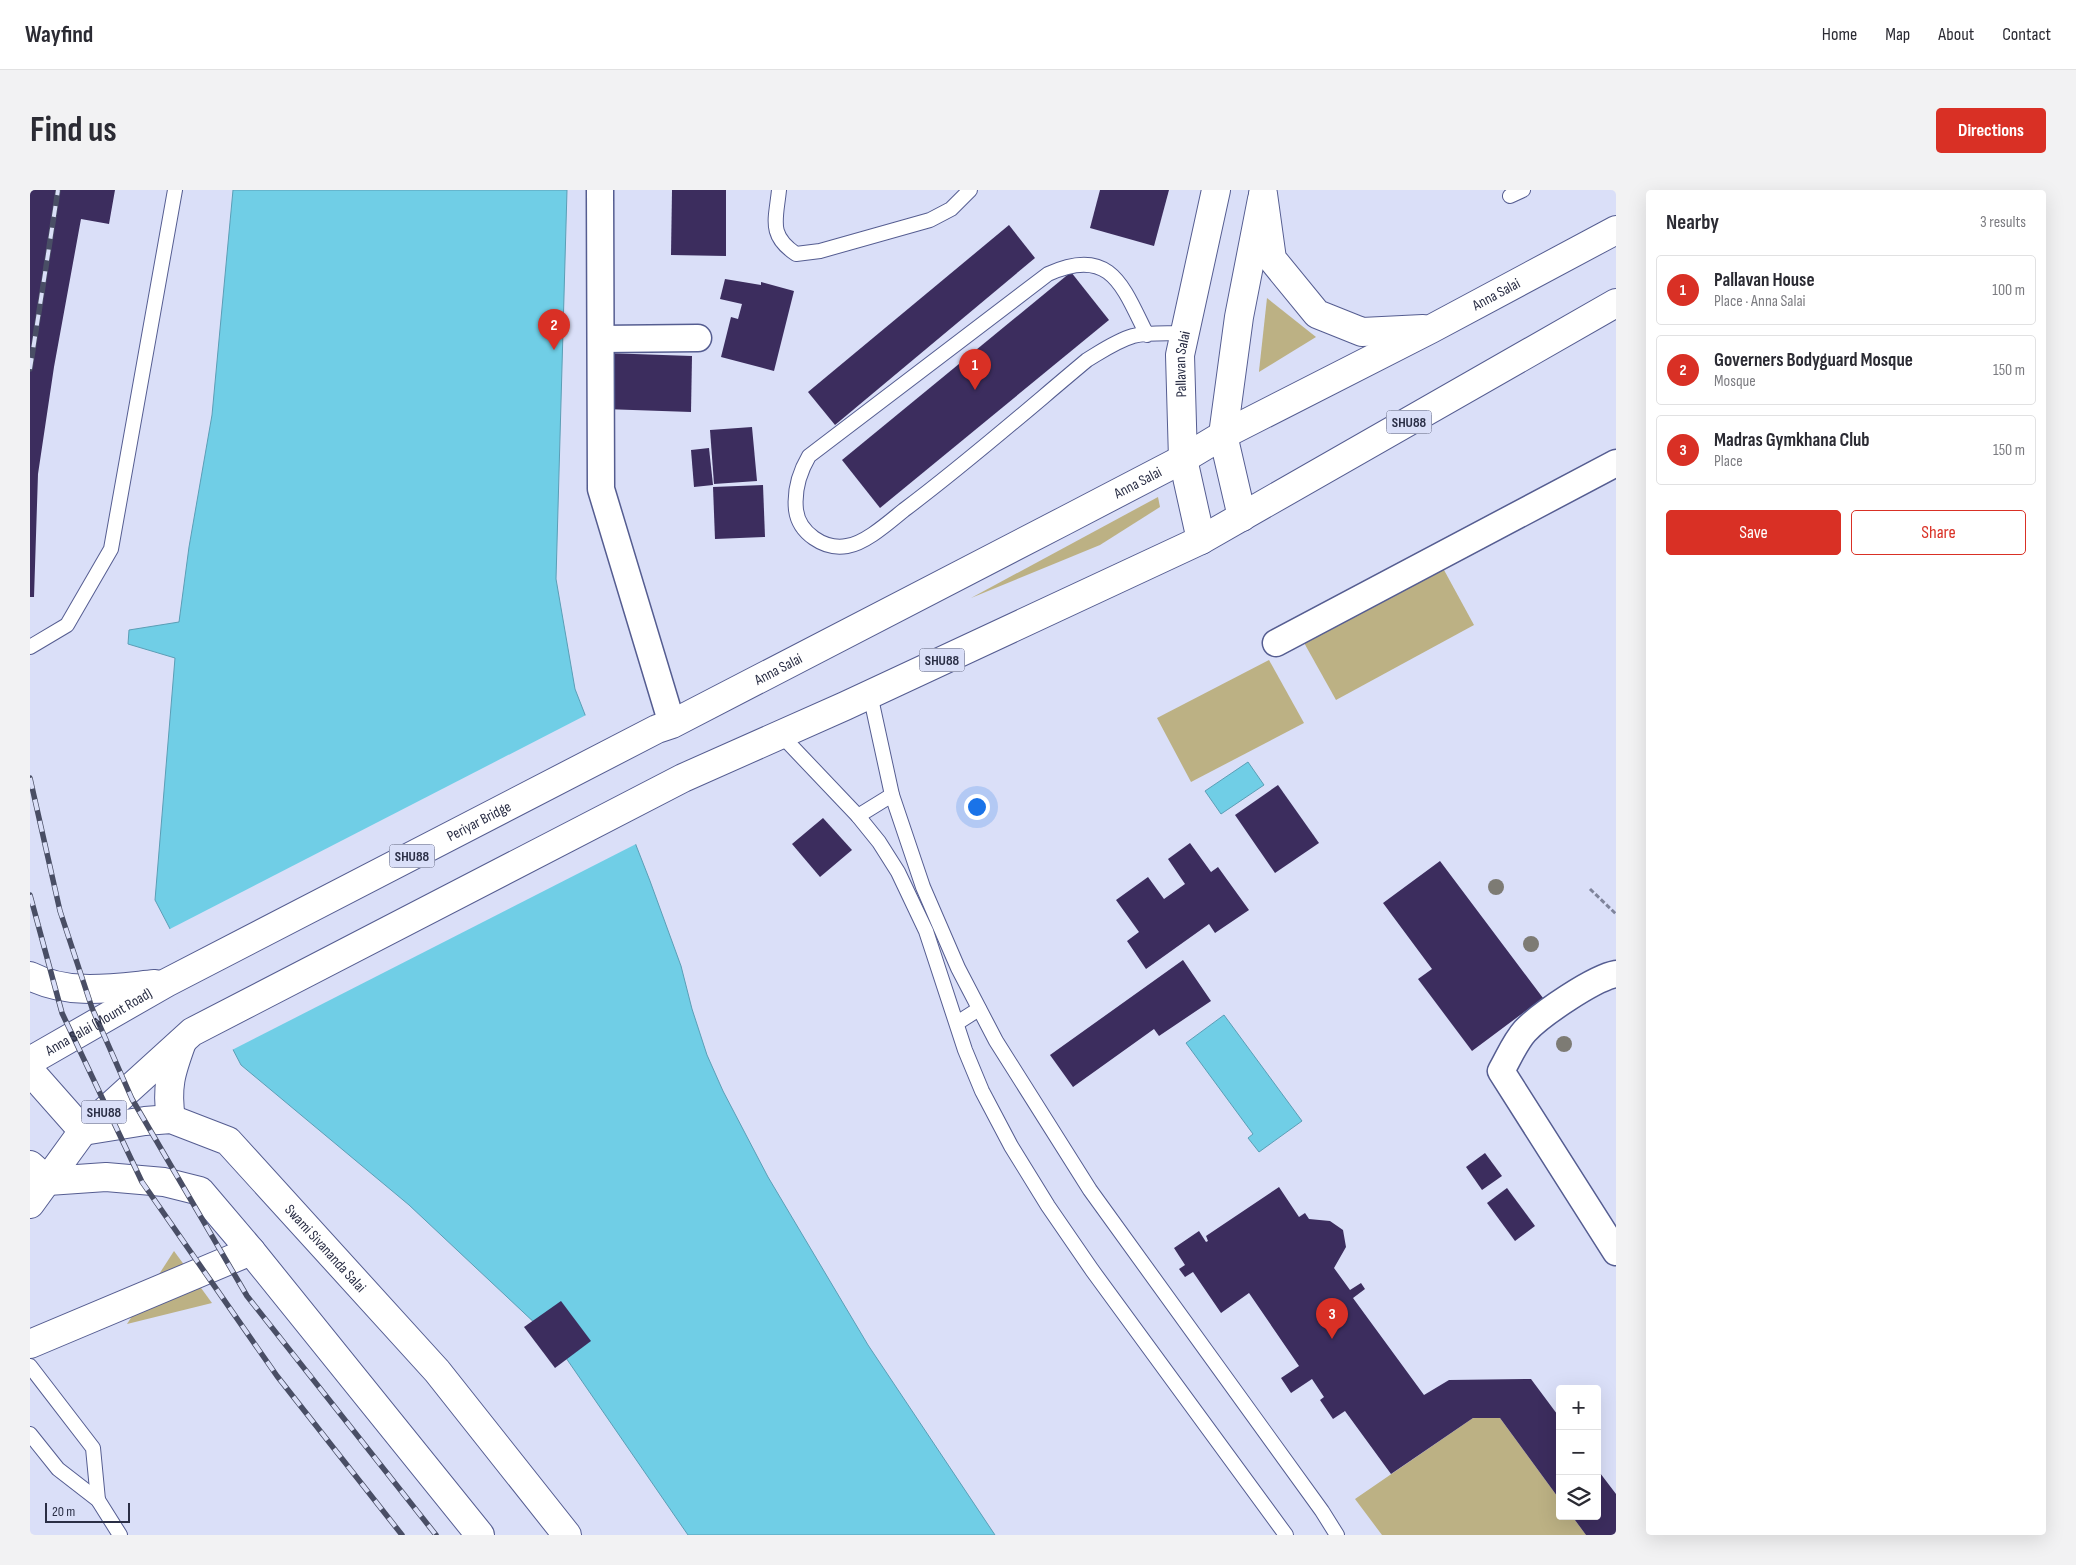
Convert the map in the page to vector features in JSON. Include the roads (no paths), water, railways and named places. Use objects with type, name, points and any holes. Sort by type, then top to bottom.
[{"type":"main road","name":"Pallavan Salai","points":[[1201,540],[1182,459],[1180,355],[1216,190]]},
{"type":"main road","points":[[1263,192],[1272,259],[1317,314],[1362,332],[1432,329]]},
{"type":"main road","points":[[1242,518],[1224,435],[1239,317],[1263,192]]},
{"type":"main road","name":"Anna Salai","points":[[665,727],[1182,459],[1224,435],[1432,329],[1616,230]]},
{"type":"main road","name":"SHU88","points":[[30,1204],[39,1173],[187,1036],[683,778],[781,735],[1201,540],[1616,303]]},
{"type":"main road","name":"Periyar Bridge","points":[[166,983],[665,727]]},
{"type":"main road","points":[[30,976],[60,987],[91,991],[166,983]]},
{"type":"main road","name":"Anna Salai (Mount Road)","points":[[30,1061],[166,983]]},
{"type":"main road","points":[[171,1119],[168,1098],[170,1076],[187,1036]]},
{"type":"main road","points":[[30,1072],[83,1131]]},
{"type":"main road","name":"Swami Sivananda Salai","points":[[83,1131],[145,1121],[171,1119],[228,1141],[438,1371],[567,1535]]},
{"type":"main road","points":[[39,1173],[164,1182],[200,1192],[252,1251],[480,1535]]},
{"type":"main road","points":[[30,1344],[252,1251]]},
{"type":"street","points":[[600,190],[601,488],[665,727]]},
{"type":"street","points":[[601,340],[698,338]]},
{"type":"street","points":[[1276,643],[1616,463]]},
{"type":"street","points":[[1616,974],[1607,976],[1573,994],[1524,1032],[1501,1071],[1616,1252]]},
{"type":"lane","points":[[30,647],[68,625],[111,549],[175,190]]},
{"type":"lane","points":[[778,190],[775,231],[783,245],[796,254],[820,251],[930,220],[951,209],[970,190]]},
{"type":"lane","points":[[1147,335],[1129,299],[1110,273],[1096,266],[1082,264],[1068,265],[1048,274],[809,456],[800,471],[797,488],[796,512],[805,532],[822,543],[834,546],[848,546],[872,534],[946,479],[1087,360],[1112,344],[1134,336],[1185,333]]},
{"type":"lane","points":[[870,694],[892,795],[923,887],[958,968],[1006,1058],[1090,1190],[1317,1503],[1336,1535]]},
{"type":"lane","points":[[781,735],[858,816],[879,842],[898,872],[926,931],[965,1050],[982,1092],[1011,1146],[1048,1206],[1092,1270],[1286,1535]]},
{"type":"lane","points":[[858,816],[892,795]]},
{"type":"lane","points":[[957,1023],[979,1009]]},
{"type":"lane","points":[[30,1366],[93,1448],[98,1500]]},
{"type":"lane","points":[[30,1434],[58,1469],[98,1500],[120,1535]]},
{"type":"water","points":[[233,190],[567,190],[556,579],[575,689],[650,881],[681,966],[707,1055],[723,1091],[768,1177],[868,1345],[995,1535],[688,1535],[555,1342],[409,1205],[241,1065],[155,900],[175,658],[128,644],[129,630],[179,622],[189,547],[212,415]]},
{"type":"water","points":[[1248,762],[1264,785],[1221,814],[1205,791]]},
{"type":"water","points":[[1224,1015],[1302,1121],[1259,1152],[1248,1138],[1253,1134],[1186,1043]]},
{"type":"railway","points":[[30,369],[58,190]]},
{"type":"railway","points":[[30,778],[60,911],[92,1008],[132,1099],[247,1296],[436,1535]]},
{"type":"railway","points":[[30,895],[62,1013],[142,1182],[277,1376],[402,1535]]},
{"type":"place","name":"Governers Bodyguard Mosque","points":[[554,350]]},
{"type":"place","name":"Pallavan House","points":[[975,390]]},
{"type":"place","name":"Madras Gymkhana Club","points":[[1332,1339]]}]
